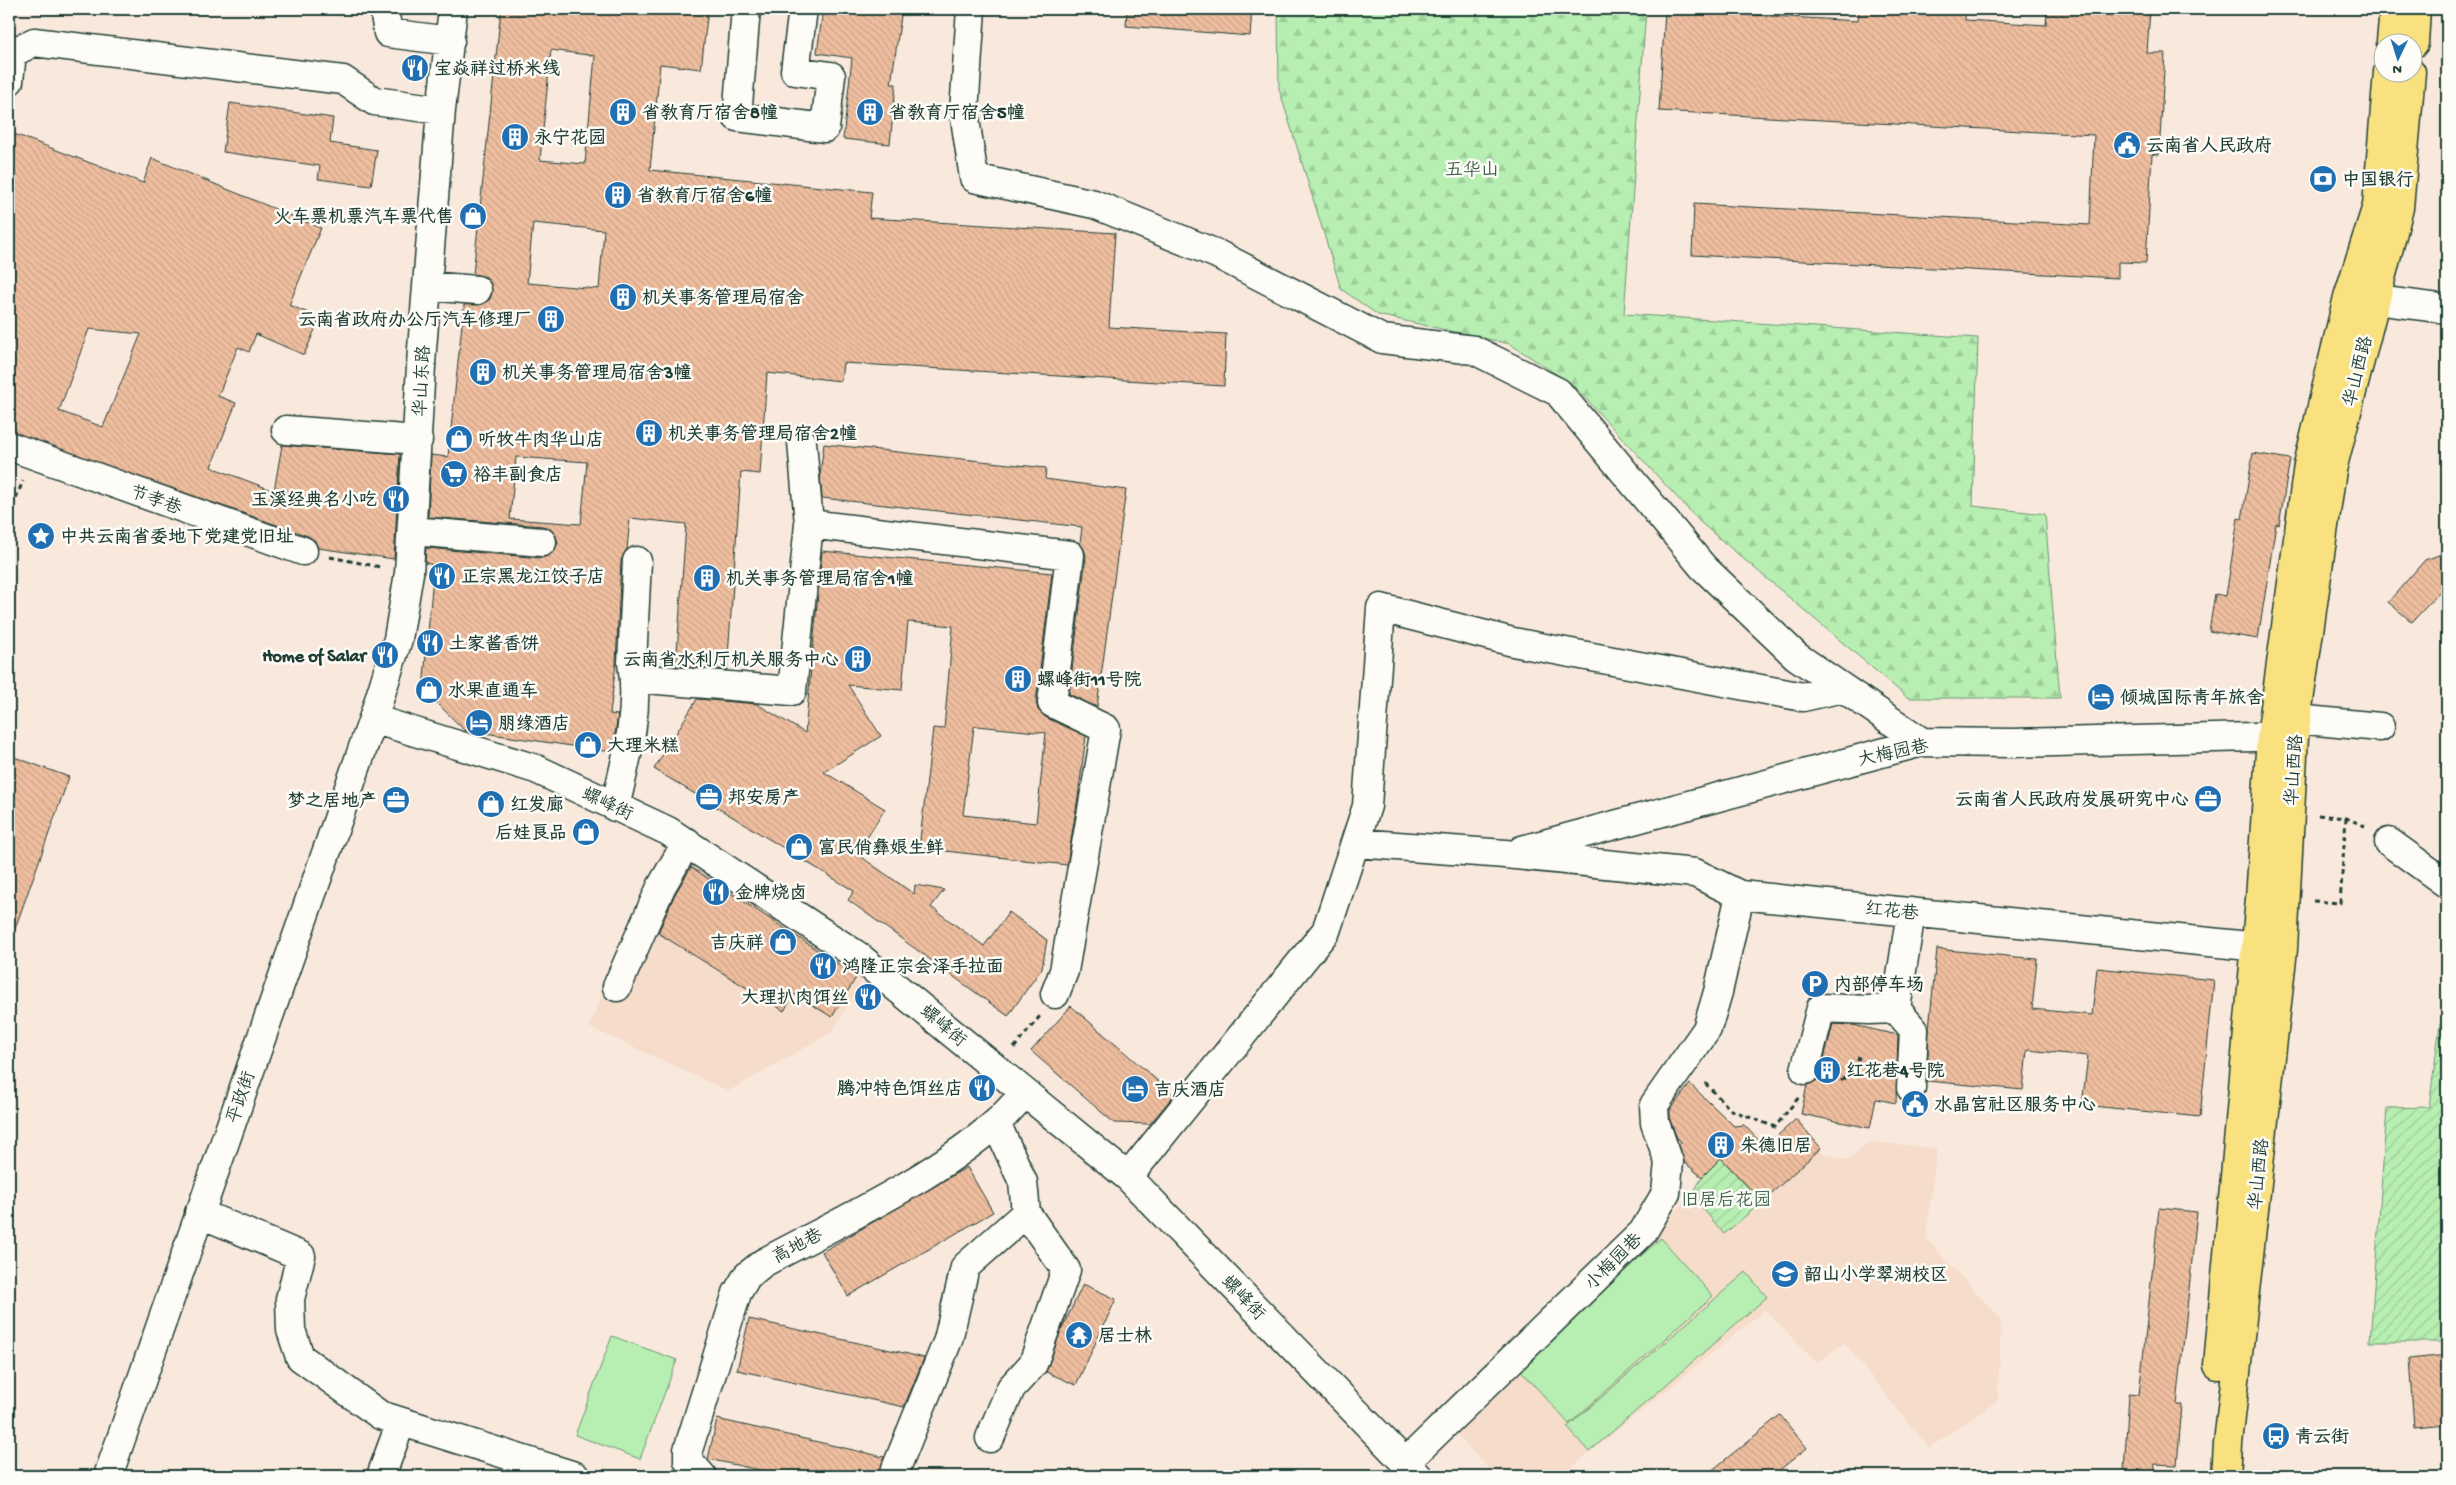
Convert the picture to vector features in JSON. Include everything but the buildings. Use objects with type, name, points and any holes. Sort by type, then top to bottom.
[{"type":"main road","points":[[2392,32],[2394,9]]},
{"type":"main road","points":[[2415,32],[2416,9]]},
{"type":"main road","name":"华山西路","points":[[2226,1476],[2283,949],[2287,730],[2308,465],[2348,297],[2376,206],[2387,82]]},
{"type":"main road","name":"华山西路","points":[[2209,1476],[2255,946],[2287,730],[2332,470],[2399,208],[2410,84]]},
{"type":"street","points":[[384,9],[388,33],[450,41]]},
{"type":"street","name":"华山东路","points":[[373,719],[398,639],[409,573],[427,286],[441,110],[454,9]]},
{"type":"street","points":[[746,9],[737,117],[825,128],[832,76],[795,71],[802,9]]},
{"type":"street","points":[[971,9],[964,112],[974,178],[1094,204],[1217,254],[1382,339],[1474,350],[1558,392],[1703,567],[1796,656],[1922,742]]},
{"type":"street","points":[[9,81],[12,53],[34,42],[344,80],[374,102],[441,110]]},
{"type":"street","points":[[427,286],[477,290]]},
{"type":"street","points":[[2376,300],[2447,308]]},
{"type":"street","points":[[286,430],[418,440]]},
{"type":"street","points":[[634,678],[792,691],[808,524],[802,442]]},
{"type":"street","name":"节孝巷","points":[[9,446],[303,551]]},
{"type":"street","points":[[808,524],[1070,556],[1052,703],[1106,729],[1064,972],[1055,994]]},
{"type":"street","points":[[412,531],[542,542]]},
{"type":"street","points":[[615,807],[628,755],[633,722],[634,678],[632,663],[637,561]]},
{"type":"street","points":[[1128,1177],[1326,931],[1367,806],[1381,608],[1513,642],[1803,698],[1843,688]]},
{"type":"street","name":"螺峰街","points":[[373,719],[536,769],[668,831],[858,956],[943,1023],[996,1070],[1128,1177],[1412,1469]]},
{"type":"street","name":"平政街","points":[[108,1476],[373,719]]},
{"type":"street","name":"大梅园巷","points":[[1505,854],[1922,742],[2012,743],[2380,727]]},
{"type":"street","points":[[617,987],[661,887],[687,842]]},
{"type":"street","points":[[2389,842],[2447,884]]},
{"type":"street","name":"红花巷","points":[[1356,843],[1505,854],[1695,873],[1740,895],[2283,949]]},
{"type":"street","name":"小梅园巷","points":[[1412,1469],[1643,1232],[1666,1193],[1669,1162],[1655,1122],[1654,1104],[1707,1029],[1718,992],[1740,895]]},
{"type":"street","points":[[1911,912],[1896,1009],[1914,1030],[1911,1088]]},
{"type":"street","points":[[1805,1080],[1821,1008],[1896,1009]]},
{"type":"street","name":"高地巷","points":[[702,1476],[688,1460],[688,1450],[737,1293],[747,1276],[763,1263],[907,1185],[996,1124],[1025,1093]]},
{"type":"street","points":[[990,1438],[1011,1388],[1033,1364],[1066,1270],[1026,1214],[1023,1182],[996,1124]]},
{"type":"street","points":[[199,1213],[302,1256],[290,1299],[291,1330],[300,1357],[380,1415],[575,1476]]},
{"type":"street","points":[[893,1476],[948,1340],[965,1267],[1026,1214]]},
{"type":"street","points":[[381,1476],[401,1422]]},
{"type":"path","points":[[9,514],[34,455]]},
{"type":"path","points":[[303,551],[409,573]]},
{"type":"path","points":[[2340,902],[2346,818]]},
{"type":"path","points":[[996,1070],[1034,1024],[1055,994]]},
{"type":"path","points":[[1841,1081],[1858,1066],[1860,1056]]},
{"type":"path","points":[[1684,1060],[1731,1110],[1775,1127],[1805,1080]]},
{"type":"shaded area","points":[[664,843],[868,971],[832,1032],[729,1091],[589,1027]]},
{"type":"shaded area","name":"韶山小学翠湖校区","points":[[1869,1142],[1937,1148],[1926,1238],[2001,1319],[1998,1400],[1929,1448],[1844,1343],[1817,1363],[1765,1310],[1561,1476],[1495,1476],[1451,1428],[1692,1195],[1724,1234],[1817,1151],[1847,1160]]},
{"type":"green space","name":"五华山","points":[[1278,9],[1646,9],[1624,314],[1978,338],[1973,506],[2045,514],[2060,698],[1908,698],[1700,522],[1573,385],[1510,344],[1378,315],[1341,289],[1279,89]]},
{"type":"green space","points":[[2447,1015],[2447,1342],[2370,1342],[2387,1108],[2429,1107],[2440,1024]]},
{"type":"green space","name":"旧居后花园","points":[[1721,1158],[1762,1202],[1724,1234],[1692,1195],[1702,1177]]},
{"type":"green space","points":[[1661,1238],[1713,1296],[1569,1424],[1517,1366]]},
{"type":"green space","points":[[1746,1272],[1767,1297],[1589,1452],[1567,1427]]},
{"type":"green space","points":[[612,1336],[677,1360],[640,1459],[575,1435]]},
{"type":"place","name":"宝焱祥过桥米线","points":[[415,68]]},
{"type":"place","name":"省教育厅宿舍8幢","points":[[623,112]]},
{"type":"place","name":"省教育厅宿舍5幢","points":[[870,112]]},
{"type":"place","name":"永宁花园","points":[[515,137]]},
{"type":"place","name":"云南省人民政府","points":[[2127,145]]},
{"type":"place","name":"中国银行","points":[[2323,179]]},
{"type":"place","name":"省教育厅宿舍6幢","points":[[618,195]]},
{"type":"place","name":"火车票机票汽车票代售","points":[[473,216]]},
{"type":"place","name":"机关事务管理局宿舍","points":[[623,297]]},
{"type":"place","name":"云南省政府办公厅汽车修理厂","points":[[551,319]]},
{"type":"place","name":"机关事务管理局宿舍3幢","points":[[483,372]]},
{"type":"place","name":"机关事务管理局宿舍2幢","points":[[649,433]]},
{"type":"place","name":"听牧牛肉华山店","points":[[459,439]]},
{"type":"place","name":"裕丰副食店","points":[[454,474]]},
{"type":"place","name":"玉溪经典名小吃","points":[[396,499]]},
{"type":"place","name":"中共云南省委地下党建党旧址","points":[[41,536]]},
{"type":"place","name":"正宗黑龙江饺子店","points":[[442,576]]},
{"type":"place","name":"机关事务管理局宿舍1幢","points":[[707,578]]},
{"type":"place","name":"土家酱香饼","points":[[430,643]]},
{"type":"place","name":"Home of Salar","points":[[385,655]]},
{"type":"place","name":"云南省水利厅机关服务中心","points":[[858,659]]},
{"type":"place","name":"螺峰街11号院","points":[[1018,679]]},
{"type":"place","name":"水果直通车","points":[[429,690]]},
{"type":"place","name":"倾城国际青年旅舍","points":[[2101,697]]},
{"type":"place","name":"朋缘酒店","points":[[479,723]]},
{"type":"place","name":"大理米糕","points":[[588,745]]},
{"type":"place","name":"邦安房产","points":[[709,797]]},
{"type":"place","name":"云南省人民政府发展研究中心","points":[[2208,799]]},
{"type":"place","name":"梦之居地产","points":[[396,800]]},
{"type":"place","name":"红发廊","points":[[491,804]]},
{"type":"place","name":"后娃良品","points":[[586,832]]},
{"type":"place","name":"富民俏彝娘生鲜","points":[[799,847]]},
{"type":"place","name":"金牌烧卤","points":[[716,892]]},
{"type":"place","name":"吉庆祥","points":[[783,942]]},
{"type":"place","name":"鸿隆正宗会泽手拉面","points":[[823,966]]},
{"type":"place","name":"内部停车场","points":[[1815,984]]},
{"type":"place","name":"大理扒肉饵丝","points":[[868,997]]},
{"type":"place","name":"红花巷4号院","points":[[1827,1070]]},
{"type":"place","name":"腾冲特色饵丝店","points":[[982,1088]]},
{"type":"place","name":"吉庆酒店","points":[[1135,1089]]},
{"type":"place","name":"水晶宫社区服务中心","points":[[1915,1104]]},
{"type":"place","name":"朱德旧居","points":[[1721,1145]]},
{"type":"place","name":"韶山小学翠湖校区","points":[[1785,1274]]},
{"type":"place","name":"居士林","points":[[1079,1335]]},
{"type":"place","name":"青云街","points":[[2276,1436]]}]
